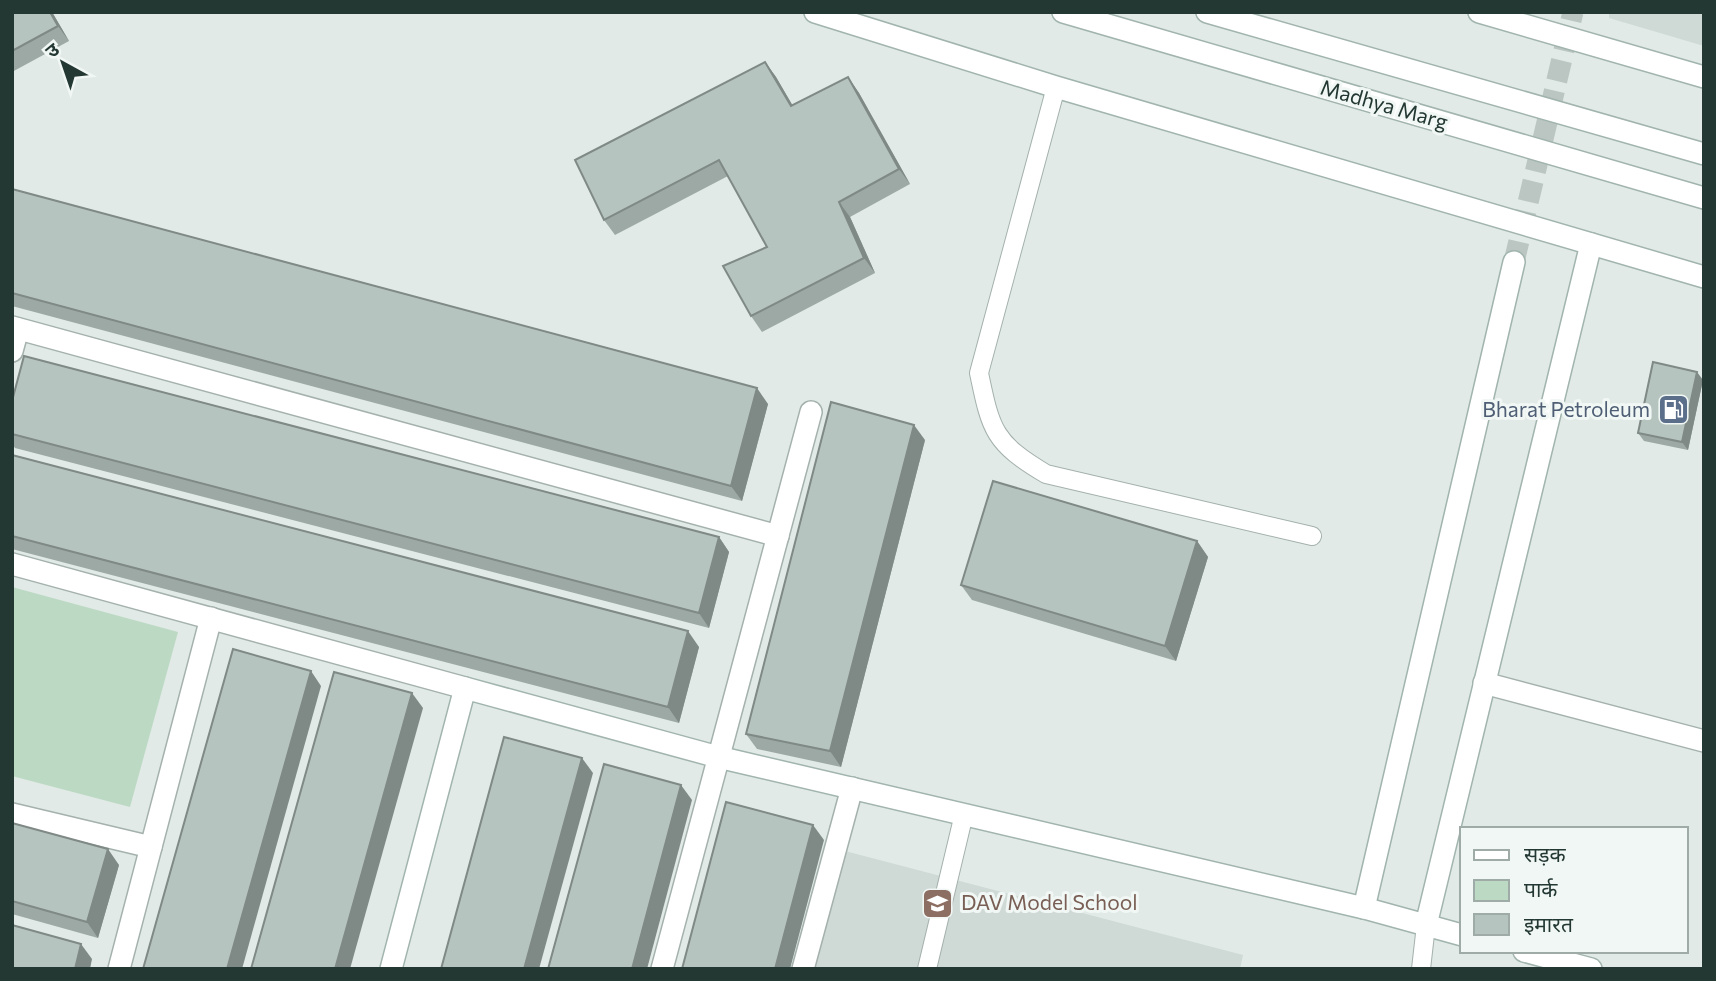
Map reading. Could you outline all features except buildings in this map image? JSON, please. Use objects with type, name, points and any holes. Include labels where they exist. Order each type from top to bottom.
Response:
[{"type":"street","points":[[816,12],[1056,87],[1704,277]]},
{"type":"street","name":"Madhya Marg","points":[[1063,12],[1704,198]]},
{"type":"street","name":"Madhya Marg","points":[[1207,12],[1704,154]]},
{"type":"street","points":[[1479,12],[1704,77]]},
{"type":"street","points":[[1426,925],[1591,244]]},
{"type":"street","points":[[1364,908],[1514,262]]},
{"type":"street","points":[[12,351],[15,328],[778,536]]},
{"type":"street","points":[[662,969],[810,412]]},
{"type":"street","points":[[12,564],[719,757],[1364,908],[1460,934]]},
{"type":"street","points":[[119,969],[211,618]]},
{"type":"street","points":[[1485,683],[1704,741]]},
{"type":"street","points":[[391,969],[466,688]]},
{"type":"street","points":[[803,969],[852,788]]},
{"type":"street","points":[[12,814],[151,847]]},
{"type":"street","points":[[1531,953],[1591,969]]},
{"type":"lane","points":[[1056,87],[979,373],[989,420],[1013,454],[1046,474],[1312,536]]},
{"type":"lane","points":[[927,969],[964,814]]},
{"type":"lane","points":[[1421,969],[1426,925]]},
{"type":"shaded area","points":[[1609,12],[1704,12],[1704,46],[1609,18]]},
{"type":"shaded area","name":"DAV Model School","points":[[845,851],[1243,955],[1240,969],[814,969]]},
{"type":"green space","points":[[12,587],[178,632],[130,807],[12,776]]},
{"type":"tunnel","points":[[1514,262],[1573,12]]},
{"type":"place","name":"Bharat Petroleum","points":[[1673,410]]},
{"type":"place","name":"DAV Model School","points":[[938,903]]}]
